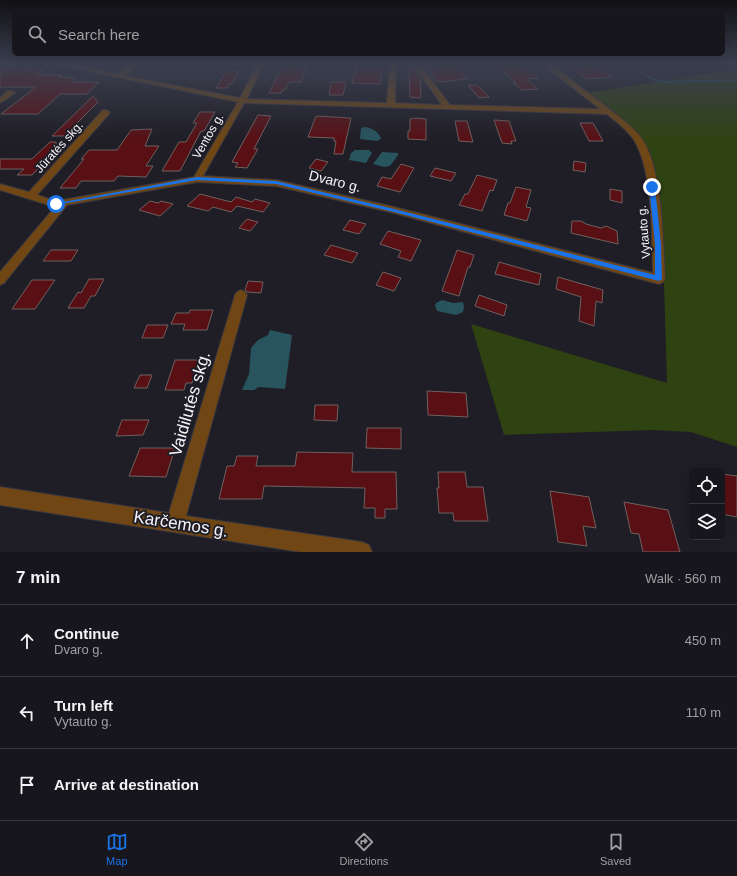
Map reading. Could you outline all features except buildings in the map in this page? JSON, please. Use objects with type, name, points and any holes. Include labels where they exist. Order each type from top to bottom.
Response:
[{"type":"street","points":[[180,89],[242,101],[609,112]]},
{"type":"street","name":"Ventos g.","points":[[197,178],[248,89]]},
{"type":"street","points":[[391,106],[392,89]]},
{"type":"street","points":[[434,89],[448,108]]},
{"type":"street","name":"Vytauto g.","points":[[578,89],[609,112],[637,138],[645,152],[652,187],[658,244],[659,279]]},
{"type":"street","points":[[0,101],[11,93]]},
{"type":"street","name":"Jūratės skg.","points":[[30,197],[106,112]]},
{"type":"street","name":"Dvaro g.","points":[[0,187],[51,203],[64,202],[197,178],[258,181],[300,187],[659,279]]},
{"type":"street","points":[[0,280],[64,202]]},
{"type":"street","name":"Vaidilutės skg.","points":[[175,523],[241,295]]},
{"type":"street","name":"Karčemos g.","points":[[0,496],[362,552]]},
{"type":"green space","points":[[613,89],[737,89],[737,447],[691,432],[653,430],[504,435],[471,324],[667,383],[664,284],[651,161],[647,150],[586,93]]},
{"type":"water","points":[[365,127],[375,131],[381,139],[377,141],[360,139],[361,128]]},
{"type":"water","points":[[355,150],[369,150],[372,153],[366,163],[349,160],[351,153]]},
{"type":"water","points":[[382,152],[398,153],[398,155],[390,166],[384,167],[373,164]]},
{"type":"water","points":[[442,300],[453,303],[463,302],[463,312],[456,315],[437,311],[435,306],[436,303]]},
{"type":"water","points":[[270,330],[292,335],[285,389],[259,387],[254,390],[242,390],[249,374],[251,348],[258,340],[268,335]]},
{"type":"route","points":[[56,204],[197,178],[276,183],[300,187],[390,209],[659,279],[658,244],[652,187]]}]
